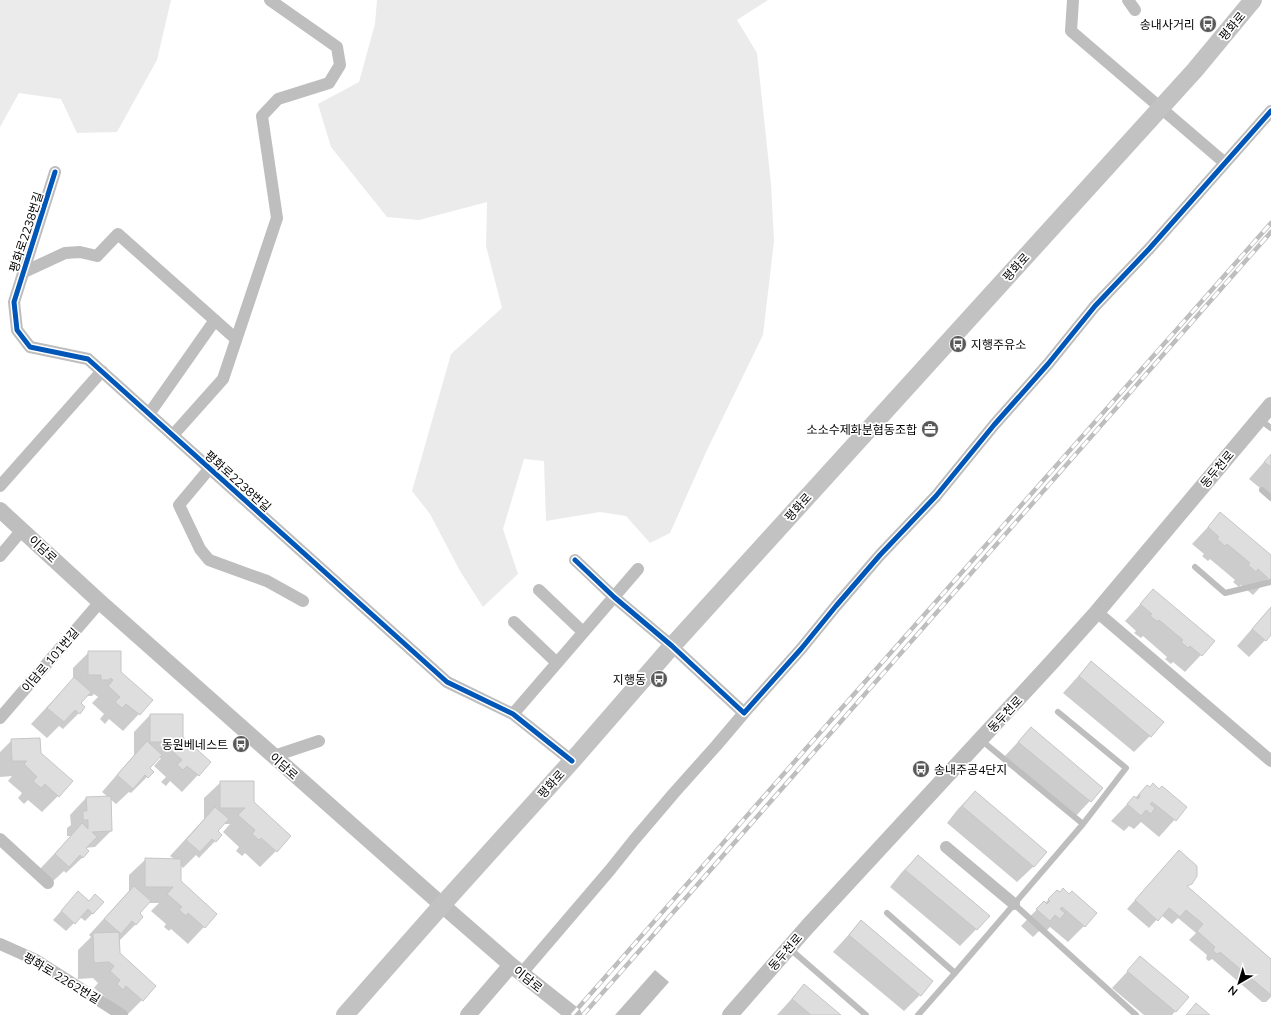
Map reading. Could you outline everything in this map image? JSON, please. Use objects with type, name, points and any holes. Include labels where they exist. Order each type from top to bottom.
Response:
[{"type":"main road","name":"평화로","points":[[345,1015],[572,761],[672,646],[1162,107],[1253,0]]},
{"type":"street","points":[[173,435],[223,379],[277,218],[262,116],[278,99],[330,82],[340,65],[337,47],[270,0]]},
{"type":"street","points":[[1073,0],[1071,31],[1162,107],[1225,163]]},
{"type":"street","points":[[468,1015],[516,969],[610,870],[674,793],[716,746],[726,732],[801,649],[880,555],[936,496],[1095,306],[1149,249],[1271,111]]},
{"type":"street","name":"평화로2238번길","points":[[55,172],[14,302],[16,330],[30,347],[88,359],[447,682],[513,714],[572,761]]},
{"type":"street","points":[[24,272],[65,253],[80,252],[97,256],[118,234],[236,339]]},
{"type":"street","points":[[149,414],[215,320]]},
{"type":"street","points":[[0,486],[102,371]]},
{"type":"street","name":"동두천로","points":[[730,1015],[788,948],[981,740],[1265,424],[1271,405]]},
{"type":"street","points":[[210,468],[179,505],[200,549],[209,560],[267,581],[303,601]]},
{"type":"street","name":"이담로","points":[[0,510],[100,602],[442,905],[516,969],[574,1015]]},
{"type":"street","points":[[0,556],[22,530]]},
{"type":"street","points":[[575,560],[614,597],[672,646],[744,713]]},
{"type":"street","points":[[513,714],[638,570]]},
{"type":"street","points":[[539,590],[583,632]]},
{"type":"street","name":"이담로 101번길","points":[[0,718],[100,602]]},
{"type":"street","points":[[1097,612],[1271,761]]},
{"type":"street","points":[[514,622],[557,662]]},
{"type":"street","points":[[274,756],[319,741]]},
{"type":"street","points":[[0,839],[48,883]]},
{"type":"street","points":[[946,847],[1014,904]]},
{"type":"street","name":"평화로 2262번길","points":[[0,944],[36,960],[122,1015]]},
{"type":"lane","points":[[1262,490],[1271,498]]},
{"type":"lane","points":[[1195,568],[1225,593],[1271,582]]},
{"type":"lane","points":[[918,1015],[1082,824],[1126,768],[1058,712]]},
{"type":"lane","points":[[981,740],[1082,824]]},
{"type":"lane","points":[[1014,904],[1136,1015]]},
{"type":"lane","points":[[887,913],[955,973]]},
{"type":"lane","points":[[788,948],[866,1015]]},
{"type":"shaded area","points":[[0,0],[171,0],[157,60],[117,132],[77,133],[61,99],[19,93],[0,127]]},
{"type":"shaded area","points":[[377,0],[768,0],[737,20],[757,53],[771,184],[774,241],[763,335],[707,450],[670,533],[650,543],[626,516],[600,512],[546,521],[544,461],[524,459],[503,529],[518,574],[483,607],[460,571],[430,514],[412,491],[451,354],[502,308],[486,246],[487,202],[419,220],[387,217],[331,147],[318,104],[359,82],[375,24]]},
{"type":"shaded area","points":[[655,970],[669,982],[640,1015],[615,1015]]},
{"type":"building","points":[[1271,454],[1271,467],[1264,462]]},
{"type":"building","points":[[1220,512],[1271,555],[1270,580],[1258,569],[1256,572],[1248,565],[1250,563],[1227,544],[1225,546],[1217,539],[1219,537],[1208,527]]},
{"type":"building","points":[[1153,589],[1215,641],[1202,656],[1190,646],[1188,648],[1181,642],[1183,640],[1159,620],[1158,622],[1150,616],[1152,614],[1140,604]]},
{"type":"building","points":[[1271,607],[1271,635],[1266,641],[1252,629]]},
{"type":"building","points":[[88,651],[121,651],[121,672],[153,700],[140,715],[126,704],[122,708],[115,702],[120,697],[108,686],[113,680],[111,678],[109,680],[101,680],[101,675],[88,675]]},
{"type":"building","points":[[1091,661],[1164,722],[1151,737],[1079,676]]},
{"type":"building","points":[[74,677],[91,692],[81,703],[85,707],[80,714],[75,710],[64,722],[47,708]]},
{"type":"building","points":[[150,714],[183,714],[183,737],[211,762],[199,776],[187,766],[183,770],[177,765],[182,760],[170,749],[176,742],[150,742]]},
{"type":"building","points":[[1031,727],[1103,788],[1091,802],[1018,742]]},
{"type":"building","points":[[40,738],[41,753],[73,781],[59,797],[45,784],[41,788],[33,781],[37,777],[24,764],[27,761],[12,761],[11,739]]},
{"type":"building","points":[[147,741],[162,755],[150,768],[154,772],[148,778],[145,775],[133,789],[117,775]]},
{"type":"building","points":[[220,781],[254,781],[254,802],[291,836],[277,852],[261,838],[259,840],[252,834],[255,830],[238,815],[245,808],[220,808]]},
{"type":"building","points":[[1153,783],[1159,789],[1162,786],[1187,807],[1176,821],[1152,802],[1150,804],[1155,808],[1151,814],[1146,810],[1141,816],[1127,804],[1134,796],[1138,799],[1140,796],[1139,794],[1147,785],[1150,787]]},
{"type":"building","points":[[975,791],[1047,852],[1034,867],[962,806]]},
{"type":"building","points":[[111,796],[112,831],[92,832],[97,837],[86,848],[89,851],[83,858],[80,855],[69,867],[55,854],[82,823],[88,829],[88,820],[83,820],[83,811],[87,811],[86,797]]},
{"type":"building","points":[[215,807],[229,819],[218,831],[222,835],[216,842],[212,839],[200,852],[186,840]]},
{"type":"building","points":[[1179,850],[1197,866],[1197,876],[1192,884],[1187,886],[1271,959],[1271,995],[1220,952],[1218,954],[1215,953],[1213,950],[1215,947],[1197,931],[1203,924],[1186,910],[1180,917],[1169,908],[1158,921],[1135,900]]},
{"type":"building","points":[[918,855],[990,916],[977,930],[905,870]]},
{"type":"building","points":[[145,858],[181,859],[181,881],[217,914],[205,928],[188,913],[186,916],[179,910],[182,907],[167,894],[173,887],[145,887]]},
{"type":"building","points":[[134,886],[151,901],[140,913],[143,917],[136,925],[132,921],[121,934],[104,919]]},
{"type":"building","points":[[1063,888],[1069,894],[1072,891],[1097,913],[1085,927],[1062,907],[1060,909],[1065,913],[1060,919],[1055,915],[1050,921],[1036,909],[1044,901],[1047,904],[1050,901],[1048,899],[1057,890],[1060,892]]},
{"type":"building","points":[[78,891],[89,901],[95,894],[104,902],[93,914],[88,909],[75,924],[61,911]]},
{"type":"building","points":[[861,920],[933,981],[921,996],[849,935]]},
{"type":"building","points":[[119,932],[120,953],[156,986],[143,1001],[126,986],[123,990],[117,984],[120,980],[110,971],[114,966],[109,962],[94,963],[93,933]]},
{"type":"building","points":[[1140,956],[1189,997],[1176,1012],[1127,971]]},
{"type":"building","points":[[804,984],[841,1015],[811,1015],[792,999]]},
{"type":"building","points":[[1196,1003],[1210,1015],[1186,1015]]},
{"type":"railway","points":[[572,1015],[1271,223]]},
{"type":"railway","points":[[583,1015],[1271,232]]},
{"type":"cycle path","points":[[575,560],[614,597],[672,646],[744,713],[801,649],[880,555],[936,496],[1095,306],[1149,249],[1271,111]]},
{"type":"cycle path","points":[[55,172],[14,302],[17,330],[30,347],[88,359],[447,682],[513,714],[572,761]]},
{"type":"place","name":"송내사거리","points":[[1208,24]]},
{"type":"place","name":"지행주유소","points":[[958,344]]},
{"type":"place","name":"소소수제화분협동조합","points":[[930,429]]},
{"type":"place","name":"지행동","points":[[659,679]]},
{"type":"place","name":"동원베네스트","points":[[241,744]]},
{"type":"place","name":"송내주공4단지","points":[[921,769]]}]
